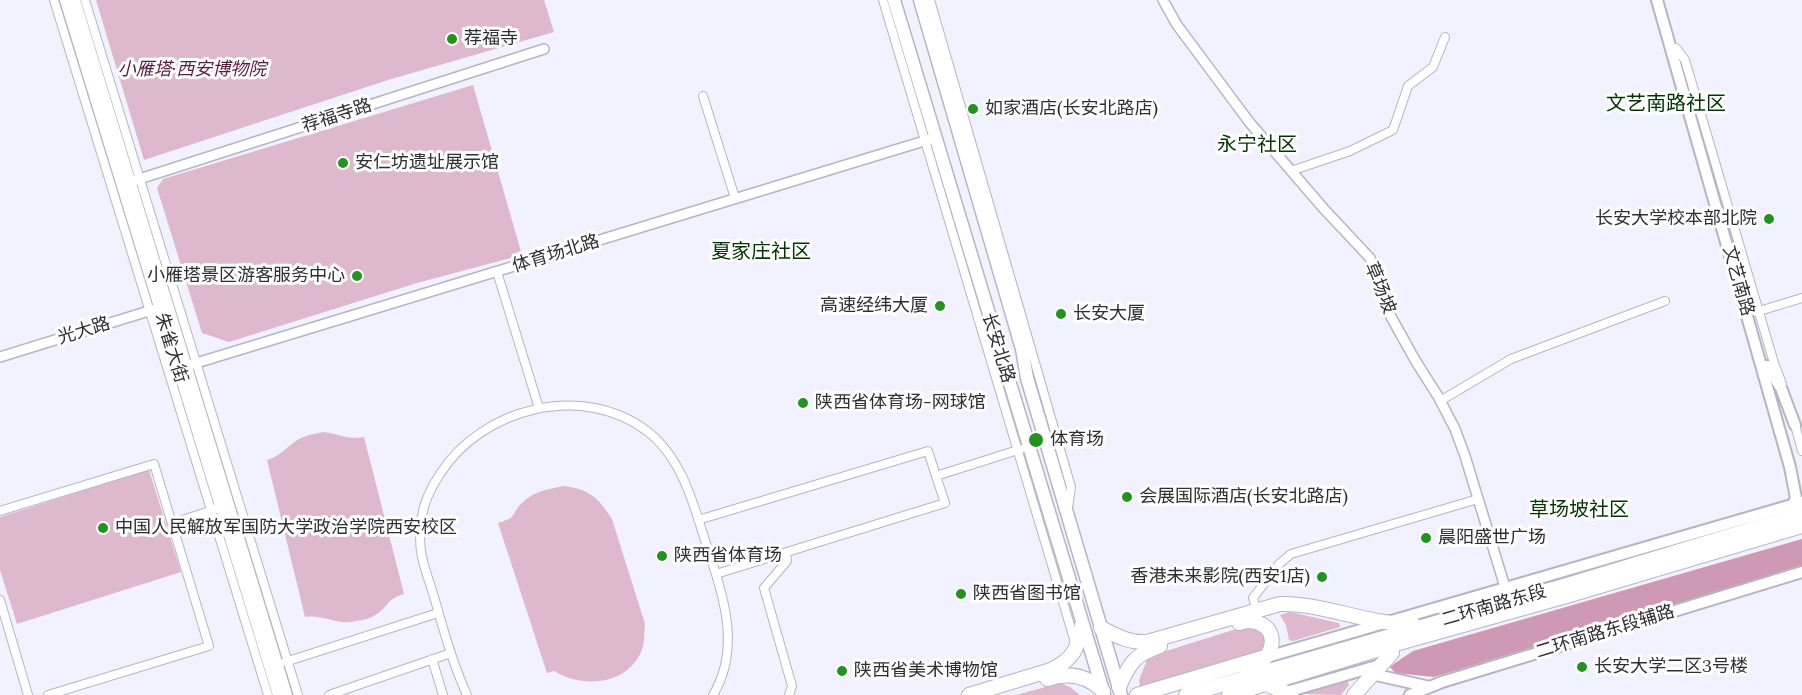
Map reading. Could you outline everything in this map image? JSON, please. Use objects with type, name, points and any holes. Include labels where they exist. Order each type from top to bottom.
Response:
[{"type":"highway","name":"二环南路东段","points":[[1186,695],[1776,522],[1799,507]]},
{"type":"highway","name":"二环南路东段","points":[[1229,695],[1278,691],[1464,624],[1802,526]]},
{"type":"highway","points":[[1278,691],[1436,640],[1802,535]]},
{"type":"highway","points":[[1101,628],[1124,640],[1134,643],[1147,642],[1280,604],[1294,604],[1401,625],[1430,624]]},
{"type":"highway","points":[[1120,691],[1128,667],[1136,657],[1149,649],[1246,621],[1254,621],[1268,628],[1272,642],[1267,657],[1242,679]]},
{"type":"highway","points":[[1436,640],[1464,624]]},
{"type":"highway","points":[[969,695],[1052,670],[1063,664],[1077,649],[1082,625]]},
{"type":"highway","points":[[1354,695],[1370,670],[1392,654]]},
{"type":"highway","points":[[1137,695],[1267,657]]},
{"type":"highway","points":[[993,695],[1061,674],[1089,680],[1104,693]]},
{"type":"main road","name":"朱雀大街","points":[[65,0],[158,308],[187,366],[283,663],[287,695]]},
{"type":"main road","name":"朱雀大街","points":[[75,0],[135,181],[158,308]]},
{"type":"main road","name":"长安北路","points":[[894,0],[929,139],[1023,448],[1104,693]]},
{"type":"main road","name":"长安北路","points":[[920,0],[1022,349],[1027,378],[1120,691]]},
{"type":"main road","name":"文艺南路","points":[[1657,0],[1790,467],[1799,507]]},
{"type":"main road","name":"文艺南路","points":[[1663,0],[1755,312],[1767,366],[1802,483]]},
{"type":"main road","name":"朱雀大街","points":[[187,366],[216,509],[278,695]]},
{"type":"main road","points":[[1767,366],[1781,388],[1795,425]]},
{"type":"main road","points":[[1267,657],[1505,587],[1799,507]]},
{"type":"main road","name":"二环南路东段辅路","points":[[1410,695],[1802,572]]},
{"type":"main road","points":[[1278,691],[1370,670],[1431,687]]},
{"type":"street","points":[[54,0],[158,308],[268,695]]},
{"type":"street","points":[[85,0],[187,366]]},
{"type":"street","points":[[882,0],[929,139]]},
{"type":"street","points":[[930,0],[1071,487],[1067,512]]},
{"type":"street","name":"草场坡","points":[[1163,0],[1177,25],[1212,74],[1291,171],[1370,258],[1390,315],[1440,401],[1458,438],[1505,587]]},
{"type":"street","points":[[1291,171],[1350,151],[1393,130],[1408,86],[1433,67],[1445,38]]},
{"type":"street","name":"荐福寺路","points":[[135,181],[544,49]]},
{"type":"street","points":[[703,96],[735,198]]},
{"type":"street","name":"体育场北路","points":[[187,366],[929,139]]},
{"type":"street","points":[[497,272],[539,408]]},
{"type":"street","points":[[1802,298],[1755,312],[1791,403],[1802,451]]},
{"type":"street","points":[[1440,401],[1511,359],[1665,300]]},
{"type":"street","name":"光大路","points":[[0,357],[158,308]]},
{"type":"street","points":[[466,695],[438,613],[422,556],[420,537],[422,514],[433,484],[466,443],[492,425],[512,415],[539,408],[591,407],[621,416],[647,432],[667,453],[684,478],[716,574],[729,625],[727,652],[713,695]]},
{"type":"street","points":[[936,476],[1023,448],[1077,649]]},
{"type":"street","points":[[698,520],[928,451],[945,503],[716,574]]},
{"type":"street","points":[[0,511],[154,464],[209,646],[48,695]]},
{"type":"street","points":[[1257,611],[1253,598],[1279,564],[1291,554],[1478,499]]},
{"type":"street","points":[[173,523],[216,509]]},
{"type":"street","points":[[786,553],[787,561],[764,588],[792,686],[789,695]]},
{"type":"street","points":[[0,600],[28,695]]},
{"type":"street","points":[[298,695],[283,663],[438,613]]},
{"type":"street","points":[[329,695],[451,653]]},
{"type":"street","points":[[432,659],[443,695]]},
{"type":"green space","name":"小雁塔·西安博物院","points":[[96,0],[544,0],[554,32],[388,80],[144,160]]},
{"type":"green space","points":[[473,85],[522,255],[417,283],[229,342],[202,333],[157,188],[163,179]]},
{"type":"green space","points":[[323,432],[349,437],[364,437],[404,594],[394,598],[374,616],[363,620],[343,622],[305,617],[267,460],[302,438]]},
{"type":"green space","points":[[149,470],[181,572],[17,624],[0,570],[0,517]]},
{"type":"green space","points":[[564,486],[587,492],[603,505],[612,519],[645,624],[644,642],[634,663],[625,672],[602,681],[577,680],[554,671],[547,673],[498,523],[512,517],[519,506],[532,495]]},
{"type":"green space","points":[[1290,612],[1339,623],[1340,627],[1293,641],[1289,640],[1286,625],[1280,615]]},
{"type":"green space","points":[[1249,625],[1261,629],[1268,641],[1264,651],[1140,688],[1139,680],[1147,660],[1163,652]]},
{"type":"green space","points":[[1347,679],[1349,685],[1341,695],[1302,694]]},
{"type":"green space","points":[[1060,683],[1080,695],[1016,695]]},
{"type":"shaded area","points":[[1802,539],[1802,566],[1434,677],[1395,673],[1390,667],[1413,651]]},
{"type":"place","name":"荐福寺","points":[[452,39]]},
{"type":"place","name":"如家酒店(长安北路店)","points":[[973,109]]},
{"type":"place","name":"安仁坊遗址展示馆","points":[[343,163]]},
{"type":"place","name":"长安大学校本部北院","points":[[1769,219]]},
{"type":"place","name":"小雁塔景区游客服务中心","points":[[357,276]]},
{"type":"place","name":"高速经纬大厦","points":[[940,306]]},
{"type":"place","name":"长安大厦","points":[[1061,314]]},
{"type":"place","name":"陕西省体育场-网球馆","points":[[803,403]]},
{"type":"place","name":"体育场","points":[[1036,440]]},
{"type":"place","name":"会展国际酒店(长安北路店)","points":[[1127,497]]},
{"type":"place","name":"中国人民解放军国防大学政治学院西安校区","points":[[103,528]]},
{"type":"place","name":"晨阳盛世广场","points":[[1426,538]]},
{"type":"place","name":"陕西省体育场","points":[[662,556]]},
{"type":"place","name":"香港未来影院(西安1店)","points":[[1322,577]]},
{"type":"place","name":"陕西省图书馆","points":[[961,594]]},
{"type":"place","name":"长安大学二区3号楼","points":[[1582,667]]},
{"type":"place","name":"陕西省美术博物馆","points":[[842,671]]},
{"type":"district","name":"文艺南路社区","points":[[1666,104]]},
{"type":"district","name":"永宁社区","points":[[1257,145]]},
{"type":"district","name":"夏家庄社区","points":[[761,252]]},
{"type":"district","name":"草场坡社区","points":[[1579,510]]}]
